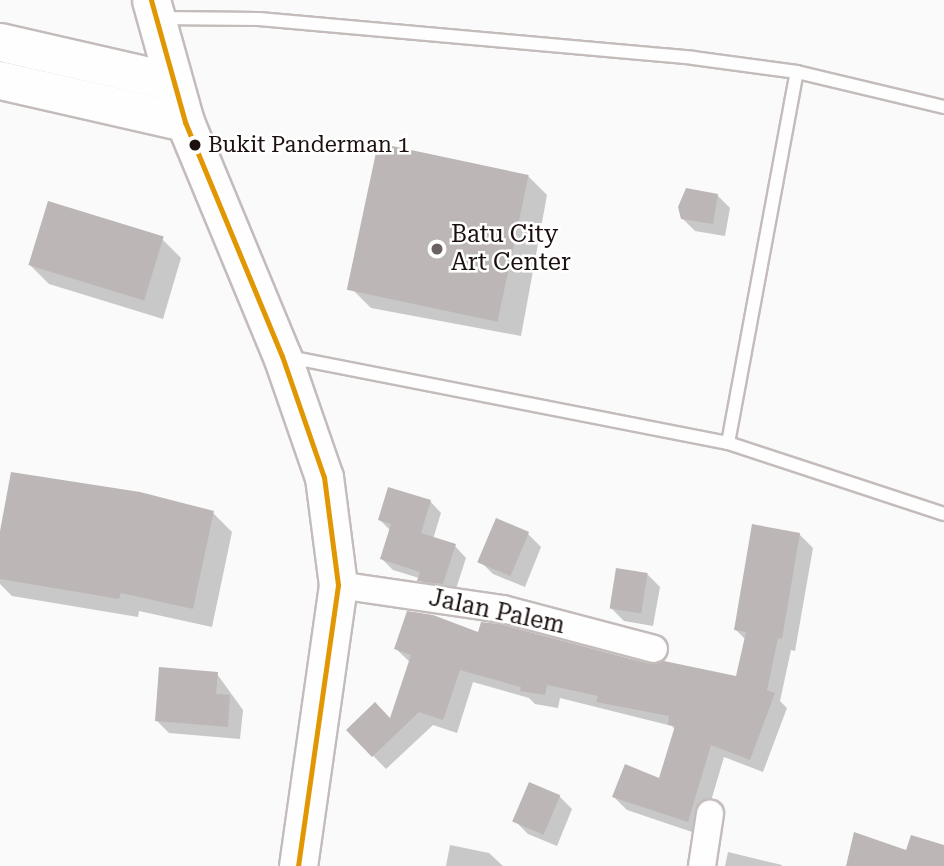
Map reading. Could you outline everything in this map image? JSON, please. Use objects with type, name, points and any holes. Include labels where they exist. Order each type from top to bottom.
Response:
[{"type":"main road","points":[[154,9],[170,81],[282,356],[324,477],[338,585],[299,866]]},
{"type":"main road","points":[[0,42],[170,81]]},
{"type":"main road","points":[[0,80],[185,122]]},
{"type":"street","name":"Jalan Palem","points":[[338,585],[503,609],[654,649]]},
{"type":"street","points":[[702,866],[710,814]]},
{"type":"lane","points":[[154,9],[797,72],[944,107]]},
{"type":"lane","points":[[728,443],[797,72]]},
{"type":"lane","points":[[282,356],[728,443],[944,514]]},
{"type":"building","points":[[378,143],[529,175],[497,322],[347,290]]},
{"type":"building","points":[[686,188],[718,194],[713,224],[681,219],[678,207]]},
{"type":"building","points":[[48,201],[164,236],[144,300],[28,265]]},
{"type":"building","points":[[11,472],[140,492],[214,511],[193,609],[121,593],[119,599],[0,579],[0,531]]},
{"type":"building","points":[[388,487],[431,500],[421,533],[456,544],[443,584],[417,581],[420,572],[380,559],[391,524],[378,520]]},
{"type":"building","points":[[496,518],[529,532],[510,576],[477,562]]},
{"type":"building","points":[[752,524],[800,533],[782,639],[778,638],[767,690],[775,693],[750,760],[711,745],[688,822],[612,797],[625,764],[659,778],[675,726],[668,725],[669,716],[596,702],[598,696],[547,685],[545,695],[520,691],[521,687],[460,670],[443,720],[419,712],[372,757],[346,730],[375,702],[390,718],[411,655],[394,649],[407,611],[433,615],[478,632],[481,622],[500,624],[650,664],[664,661],[736,676],[746,632],[734,630]]},
{"type":"building","points":[[616,568],[648,573],[641,614],[610,608]]},
{"type":"building","points":[[159,667],[218,672],[216,694],[230,695],[228,727],[155,721]]},
{"type":"building","points":[[529,782],[560,795],[543,835],[512,822]]},
{"type":"building","points":[[854,832],[906,850],[911,835],[944,845],[944,866],[846,866]]},
{"type":"transit line","points":[[151,0],[185,122],[282,356],[324,477],[338,585],[298,866]]},
{"type":"place","name":"Bukit Panderman 1","points":[[195,145]]},
{"type":"place","name":"Batu City Art Center","points":[[437,249]]}]
